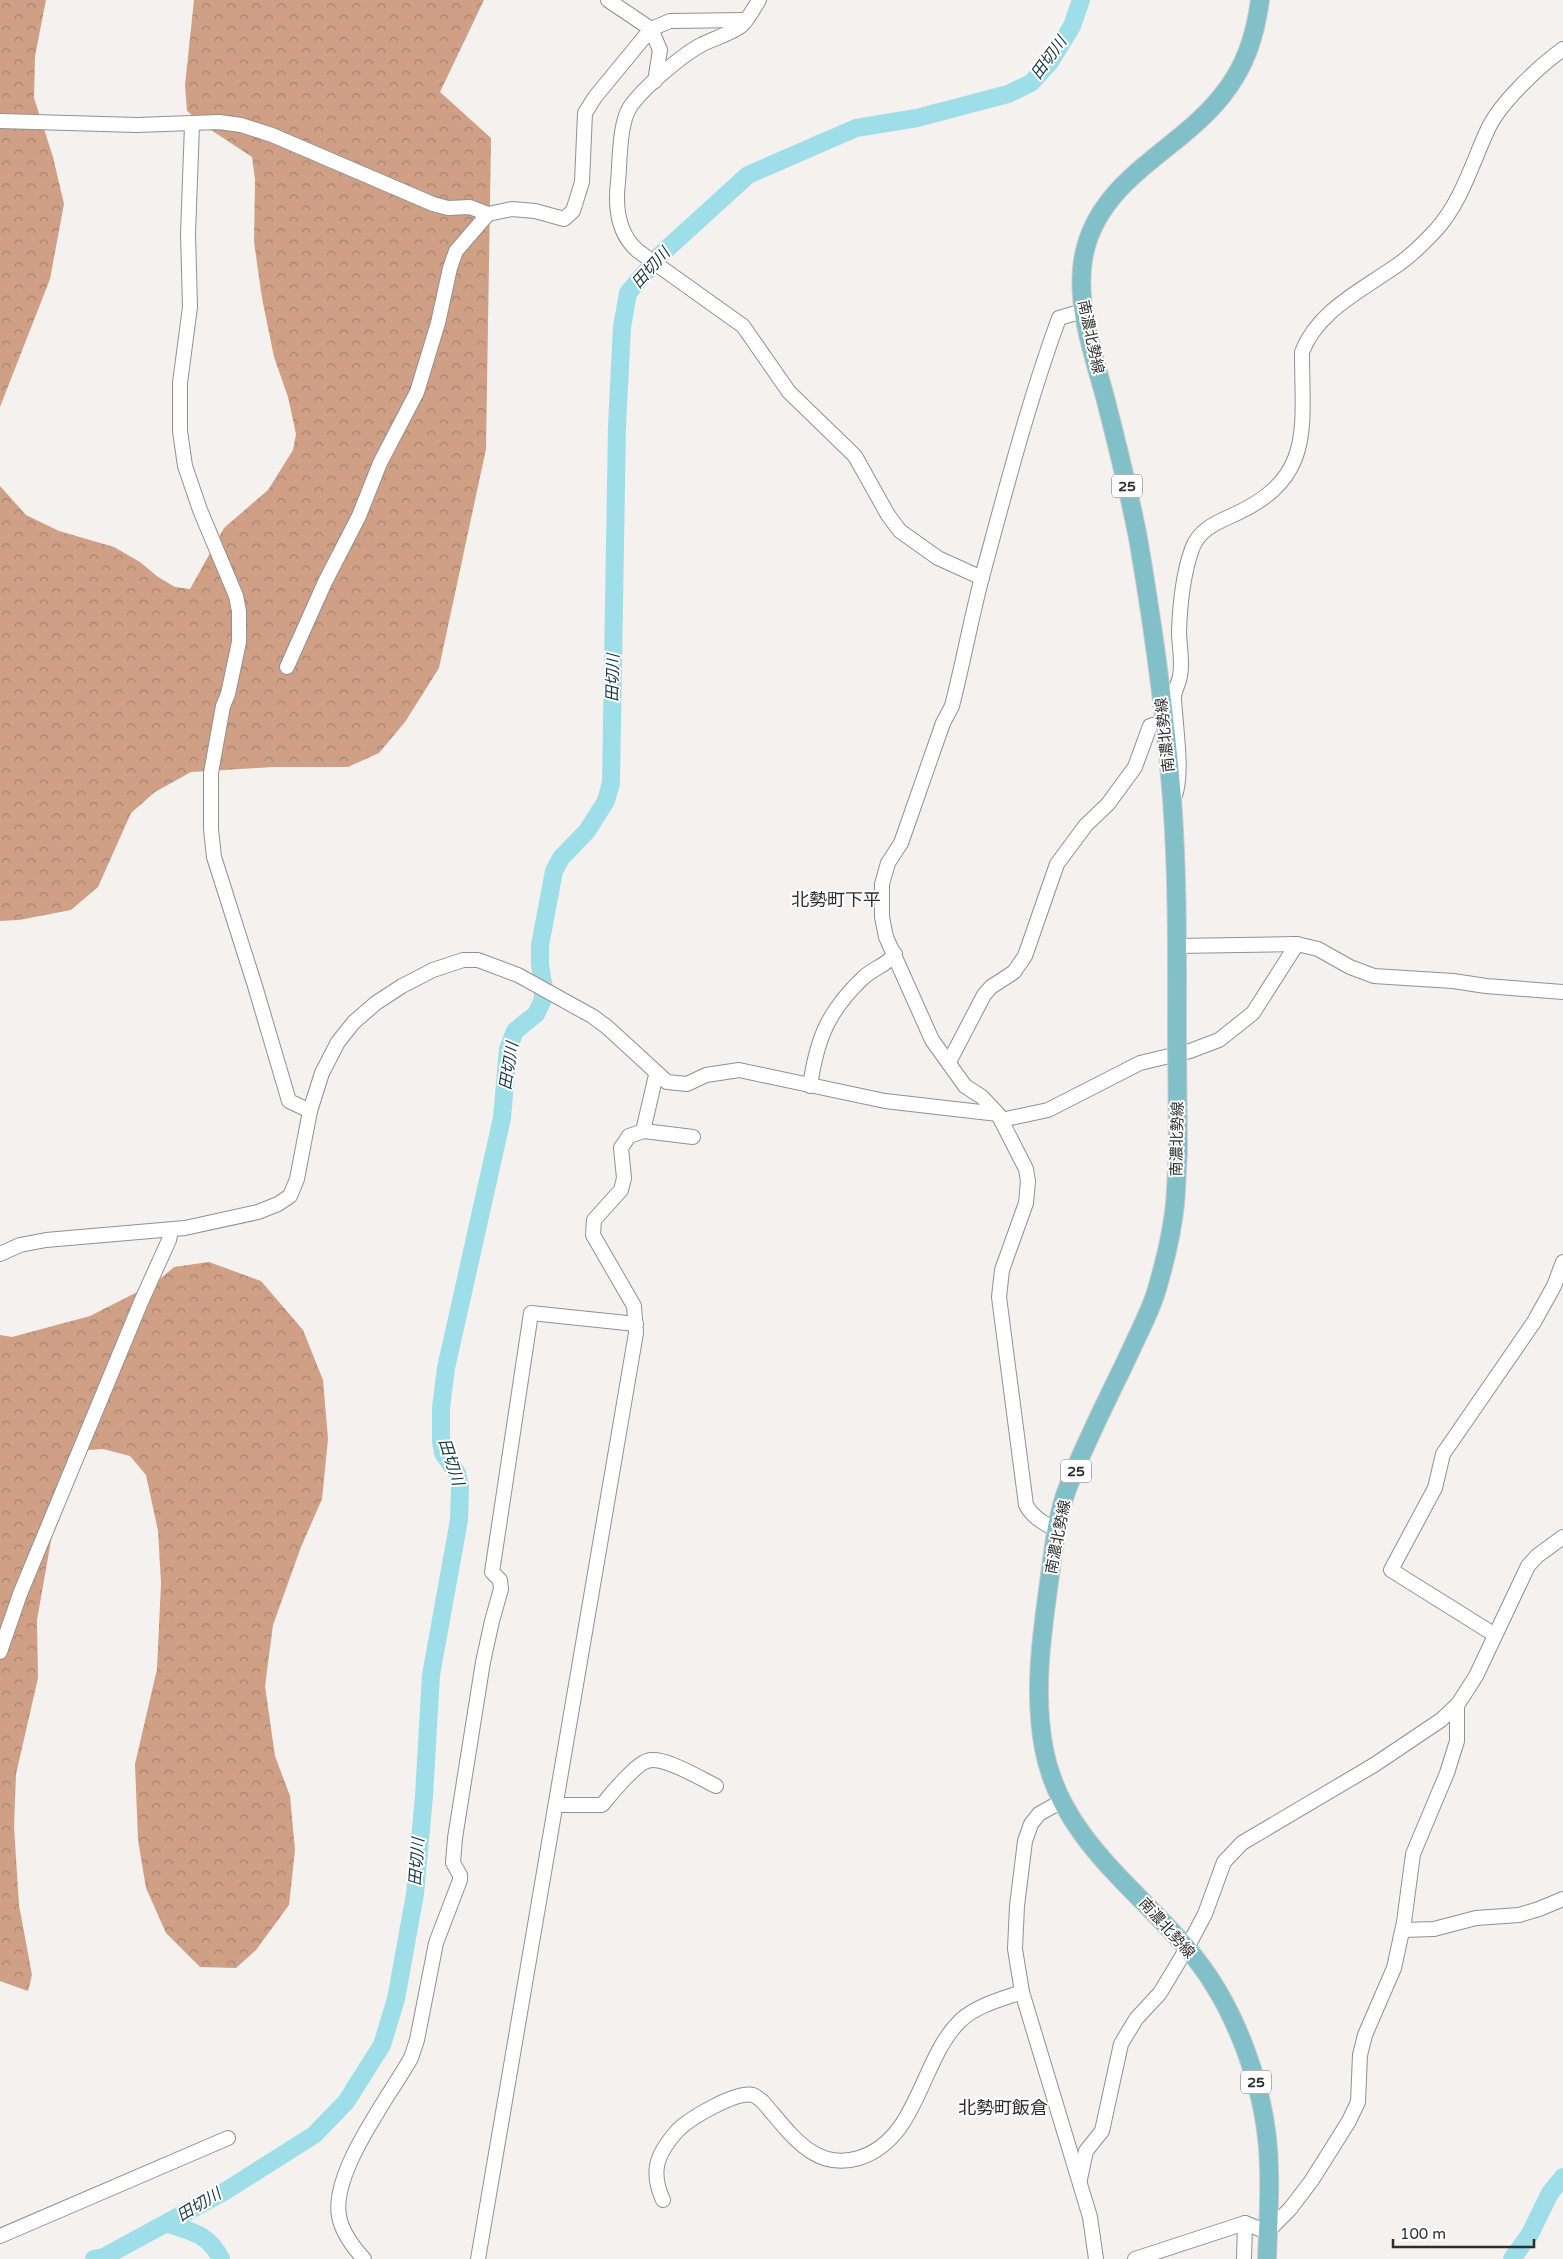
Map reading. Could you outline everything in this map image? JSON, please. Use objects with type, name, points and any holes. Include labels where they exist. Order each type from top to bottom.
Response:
[{"type":"main road","name":"南濃北勢線","points":[[1260,0],[1248,54],[1224,93],[1198,121],[1120,187],[1103,207],[1086,247],[1082,273],[1083,311],[1120,454],[1137,536],[1152,627],[1164,722],[1172,802],[1176,946],[1178,1152],[1173,1223],[1156,1292],[1068,1488],[1056,1530],[1038,1687],[1044,1752],[1062,1801],[1085,1840],[1106,1865],[1187,1948],[1226,2008],[1238,2034],[1258,2088],[1264,2116],[1269,2167],[1266,2259]]},
{"type":"street","points":[[608,0],[651,30],[660,50],[655,81]]},
{"type":"street","points":[[759,0],[740,26],[688,52],[655,81],[630,108],[624,124],[616,193],[617,212],[623,233],[628,242],[638,251],[743,326],[789,392],[855,456],[888,514],[900,531],[938,558],[982,578]]},
{"type":"street","points":[[0,121],[137,126],[192,125],[219,122],[241,124],[272,135],[432,204],[448,208],[470,207],[488,214],[512,209],[535,211],[564,219],[573,211],[582,182],[585,113],[595,97],[651,30],[670,21],[746,20]]},
{"type":"street","points":[[1172,802],[1180,782],[1174,694],[1180,676],[1179,630],[1185,574],[1193,546],[1208,526],[1241,512],[1270,494],[1286,478],[1296,457],[1302,435],[1302,352],[1305,342],[1331,312],[1356,291],[1394,268],[1424,243],[1440,225],[1460,194],[1488,128],[1499,111],[1520,88],[1563,49]]},
{"type":"street","points":[[192,125],[188,234],[190,307],[180,383],[180,431],[185,466],[200,510],[236,596],[239,611],[239,642],[228,694],[223,706],[211,773],[211,829],[214,857],[289,1102],[310,1111]]},
{"type":"street","points":[[286,667],[325,582],[360,516],[380,464],[417,392],[438,323],[450,268],[456,252],[488,214]]},
{"type":"street","points":[[1056,1530],[1031,1514],[1026,1505],[999,1297],[1002,1270],[1026,1203],[1028,1181],[1026,1169],[999,1117],[982,1097],[965,1086],[932,1040],[909,993],[895,954],[886,937],[882,917],[882,884],[888,863],[901,842],[943,723],[952,706],[982,578],[1020,433],[1059,318],[1083,311]]},
{"type":"street","points":[[949,1062],[984,995],[1014,972],[1025,956],[1046,892],[1062,857],[1086,825],[1108,804],[1135,767],[1150,726],[1164,722]]},
{"type":"street","points":[[0,1254],[20,1245],[46,1240],[171,1231],[258,1212],[278,1204],[290,1196],[297,1179],[310,1111],[322,1073],[338,1042],[354,1022],[395,990],[433,970],[463,960],[478,960],[518,975],[592,1016],[607,1027],[656,1075],[667,1082],[678,1085],[687,1084],[706,1075],[739,1070],[884,1101],[999,1117],[1048,1110],[1140,1063],[1190,1051],[1219,1040],[1253,1012],[1297,944]]},
{"type":"street","points":[[1176,946],[1297,944],[1318,949],[1350,967],[1374,976],[1453,980],[1486,986],[1563,992]]},
{"type":"street","points":[[810,1086],[813,1060],[826,1023],[852,989],[866,975],[890,960],[895,954]]},
{"type":"street","points":[[643,1132],[656,1075]]},
{"type":"street","points":[[478,2259],[636,1324],[634,1306],[593,1235],[594,1220],[621,1190],[624,1178],[621,1148],[629,1136],[643,1132],[693,1137]]},
{"type":"street","points":[[0,1652],[20,1594],[141,1302],[169,1240],[171,1231]]},
{"type":"street","points":[[1495,1635],[1390,1570],[1435,1488],[1443,1454],[1534,1322],[1554,1286],[1563,1262]]},
{"type":"street","points":[[364,2259],[342,2228],[339,2215],[340,2190],[350,2163],[411,2058],[417,2040],[436,1943],[460,1880],[460,1875],[453,1863],[455,1838],[483,1662],[501,1589],[500,1580],[492,1572],[531,1314],[636,1324]]},
{"type":"street","points":[[1080,2180],[1086,2151],[1102,2131],[1122,2044],[1136,2019],[1160,1993],[1187,1948],[1205,1914],[1224,1862],[1242,1844],[1374,1765],[1440,1720],[1457,1705],[1476,1676],[1528,1566],[1537,1556],[1563,1537]]},
{"type":"street","points":[[1136,2259],[1244,2224],[1268,2232],[1290,2209],[1312,2180],[1349,2121],[1358,2102],[1361,2049],[1365,2035],[1394,1968],[1403,1930],[1413,1854],[1447,1773],[1457,1741],[1457,1705]]},
{"type":"street","points":[[556,1805],[602,1805],[617,1786],[646,1761],[660,1760],[716,1786]]},
{"type":"street","points":[[1062,1801],[1039,1814],[1031,1824],[1025,1841],[1017,1906],[1015,1949],[1022,1992],[1090,2217],[1096,2259]]},
{"type":"street","points":[[1403,1930],[1434,1929],[1476,1918],[1519,1915],[1563,1899]]},
{"type":"street","points":[[663,2200],[657,2185],[657,2166],[664,2148],[679,2129],[724,2101],[739,2095],[754,2095],[762,2101],[814,2155],[826,2160],[852,2160],[871,2154],[884,2146],[897,2132],[948,2036],[961,2020],[979,2009],[1022,1992]]},
{"type":"street","points":[[0,2236],[228,2138]]},
{"type":"street","points":[[1244,2224],[1244,2259]]},
{"type":"green space","points":[[0,0],[46,0],[35,56],[34,98],[53,157],[64,204],[50,279],[0,407]]},
{"type":"green space","points":[[194,0],[484,0],[440,92],[491,138],[486,449],[439,668],[405,722],[379,753],[348,767],[273,767],[191,772],[155,792],[131,813],[98,887],[71,910],[19,920],[0,921],[0,486],[26,515],[59,531],[114,547],[140,562],[158,577],[175,587],[190,589],[224,528],[268,490],[293,450],[296,434],[288,397],[274,357],[262,298],[254,242],[255,180],[252,157],[208,128],[187,111],[185,85]]},
{"type":"green space","points":[[209,1262],[261,1281],[303,1330],[323,1380],[328,1439],[322,1499],[301,1547],[273,1625],[265,1686],[275,1756],[290,1796],[295,1850],[289,1905],[256,1950],[236,1968],[200,1967],[166,1933],[146,1888],[138,1840],[135,1764],[157,1669],[161,1583],[158,1531],[146,1475],[130,1456],[103,1449],[75,1451],[58,1501],[37,1620],[38,1678],[16,1774],[14,1827],[19,1905],[32,1975],[28,1991],[0,1981],[0,1335],[12,1337],[90,1316],[155,1283],[174,1267]]},
{"type":"waterway","name":"田切川","points":[[94,2259],[104,2257],[227,2190],[314,2135],[346,2102],[382,2045],[396,1999],[415,1894],[424,1796],[431,1675],[459,1520],[460,1487],[457,1473],[443,1453],[441,1441],[441,1408],[446,1368],[502,1118],[508,1049],[515,1031],[536,1014],[542,1002],[544,989],[540,965],[540,945],[554,871],[561,858],[587,831],[606,801],[611,783],[617,426],[622,327],[628,293],[658,257],[748,175],[856,128],[917,118],[1008,94],[1031,83],[1050,62],[1072,26],[1081,0]]},
{"type":"waterway","points":[[1512,2259],[1530,2234],[1550,2193],[1563,2177]]},
{"type":"waterway","points":[[168,2224],[199,2235],[211,2244],[221,2259]]},
{"type":"district","name":"北勢町下平","points":[[836,900]]},
{"type":"district","name":"北勢町飯倉","points":[[1003,2108]]}]
